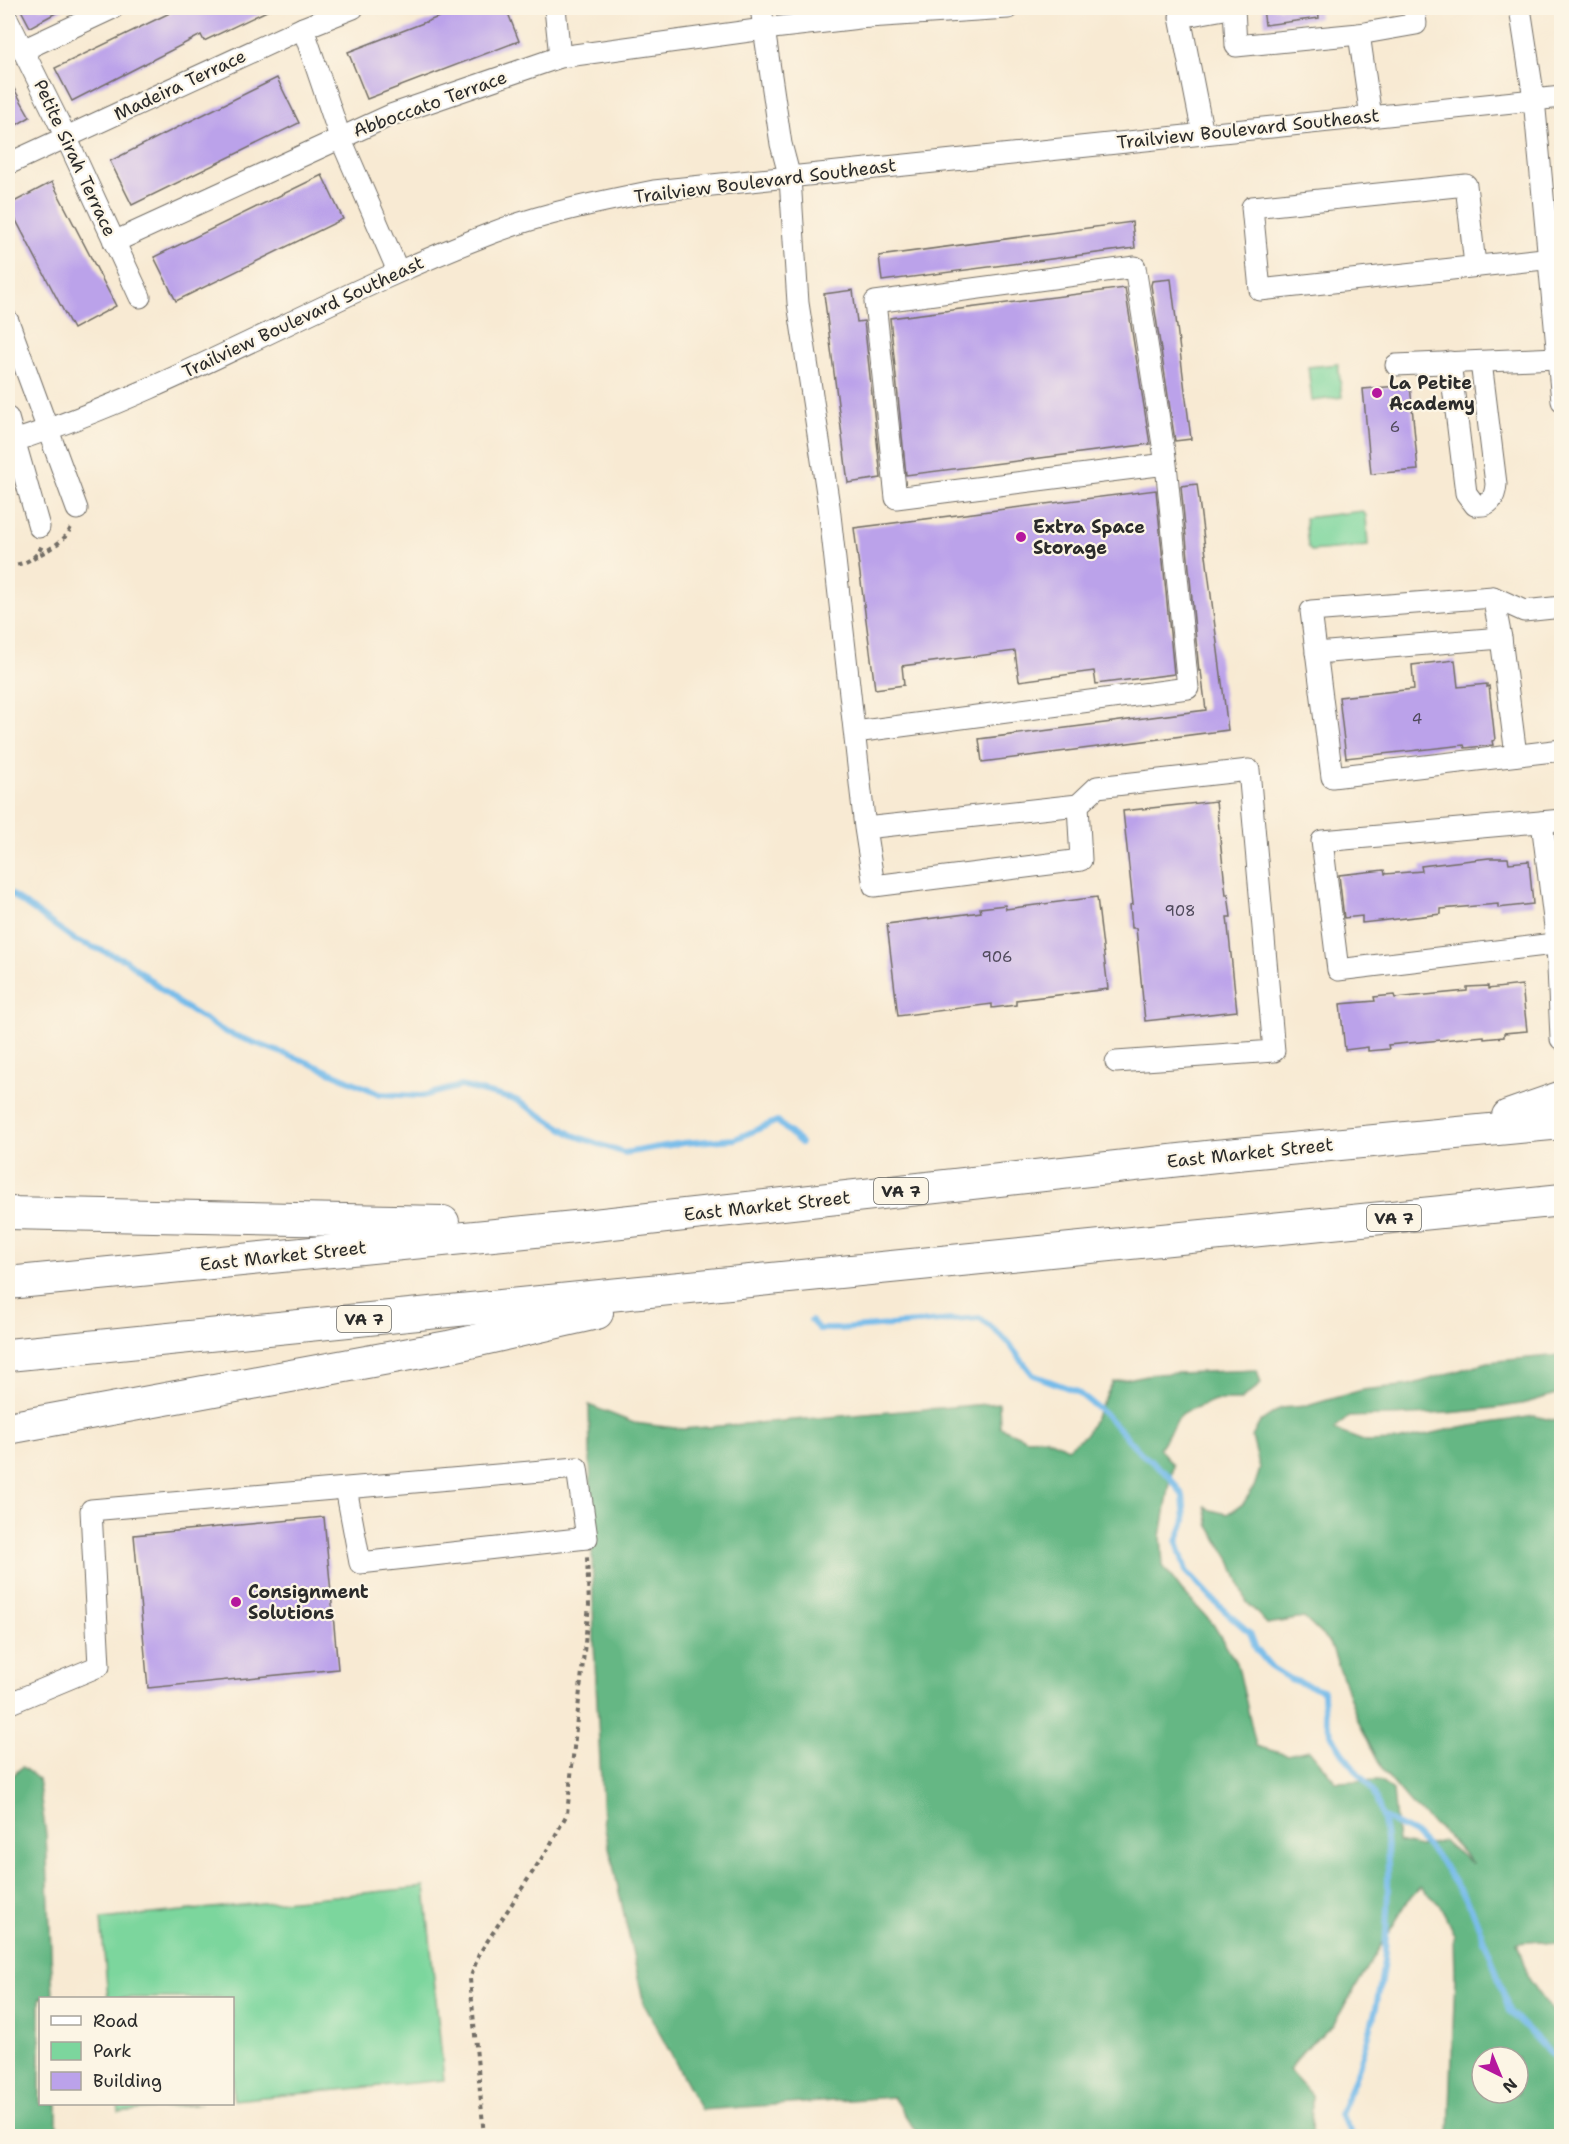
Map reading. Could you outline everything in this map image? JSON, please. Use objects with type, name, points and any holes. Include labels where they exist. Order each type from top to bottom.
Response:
[{"type":"highway","points":[[1461,1133],[1562,1097]]},
{"type":"highway","name":"East Market Street","points":[[8,1283],[585,1226],[1216,1156],[1562,1123]]},
{"type":"highway","name":"VA 7","points":[[8,1355],[1562,1200]]},
{"type":"highway","points":[[8,1213],[585,1226]]},
{"type":"highway","points":[[8,1428],[448,1347],[721,1284]]},
{"type":"street","points":[[23,50],[113,8]]},
{"type":"street","name":"Madeira Terrace","points":[[8,164],[303,28],[353,8]]},
{"type":"street","points":[[555,8],[560,57]]},
{"type":"street","points":[[761,8],[781,144],[790,178],[798,303],[829,506],[865,828],[874,886],[1082,860],[1078,805]]},
{"type":"street","name":"Abboccato Terrace","points":[[114,242],[391,115],[560,57],[868,12],[1008,8]]},
{"type":"street","points":[[1203,134],[1179,12],[1232,8],[1236,46],[1359,34],[1416,24],[1414,8]]},
{"type":"street","points":[[1520,8],[1555,258],[1557,358],[1562,401]]},
{"type":"street","name":"Petite Sirah Terrace","points":[[8,20],[66,137],[140,297]]},
{"type":"street","points":[[303,28],[340,137],[398,271]]},
{"type":"street","points":[[1359,34],[1371,117]]},
{"type":"street","name":"Trailview Boulevard Southeast","points":[[10,442],[109,407],[398,271],[493,232],[569,208],[654,191],[1562,97]]},
{"type":"street","points":[[1475,265],[1466,185],[1252,207],[1260,290],[1555,258]]},
{"type":"street","points":[[855,732],[1188,688],[1166,464],[1135,267],[875,302],[896,498],[1166,464]]},
{"type":"street","points":[[8,321],[77,509]]},
{"type":"street","points":[[1396,366],[1557,358]]},
{"type":"street","points":[[1450,362],[1466,493],[1475,505],[1484,506],[1489,504],[1495,495],[1496,484],[1481,362]]},
{"type":"street","points":[[8,418],[10,442],[39,527]]},
{"type":"street","points":[[1493,597],[1501,638],[1516,755]]},
{"type":"street","points":[[1562,608],[1524,611],[1493,597],[1311,611],[1332,777],[1562,750]]},
{"type":"street","points":[[1316,653],[1501,638]]},
{"type":"street","points":[[865,828],[1078,805],[1097,787],[1249,770],[1274,1051],[1116,1062]]},
{"type":"street","points":[[1559,943],[1338,970],[1322,842],[1552,821],[1559,943],[1561,1039]]},
{"type":"street","points":[[8,1704],[99,1666],[91,1510],[577,1468],[586,1538],[360,1563],[346,1488]]},
{"type":"path","points":[[8,565],[33,559],[41,549],[43,541],[39,527]]},
{"type":"path","points":[[484,2136],[470,1979],[479,1954],[549,1847],[567,1814],[589,1605],[586,1538]]},
{"type":"green space","points":[[1338,364],[1342,397],[1312,401],[1308,367]]},
{"type":"green space","points":[[1363,511],[1366,516],[1368,546],[1311,551],[1308,547],[1305,518]]},
{"type":"green space","points":[[1561,1355],[1561,1393],[1521,1404],[1478,1410],[1348,1417],[1334,1430],[1366,1442],[1397,1441],[1447,1430],[1534,1416],[1561,1422],[1561,1944],[1541,1941],[1517,1943],[1529,1979],[1561,2024],[1561,2136],[1449,2136],[1455,1975],[1454,1935],[1439,1903],[1420,1887],[1409,1899],[1333,2025],[1303,2051],[1289,2070],[1312,2095],[1311,2136],[919,2136],[893,2097],[701,2110],[644,2004],[603,1820],[594,1643],[589,1405],[634,1423],[683,1429],[999,1403],[1000,1427],[1027,1439],[1046,1438],[1068,1448],[1087,1433],[1113,1382],[1152,1374],[1257,1370],[1261,1384],[1241,1400],[1215,1400],[1182,1413],[1159,1448],[1173,1465],[1161,1536],[1163,1566],[1182,1591],[1213,1624],[1238,1666],[1256,1746],[1287,1755],[1309,1750],[1336,1782],[1378,1780],[1393,1791],[1398,1842],[1420,1847],[1442,1841],[1473,1864],[1447,1836],[1411,1804],[1384,1772],[1359,1723],[1330,1643],[1304,1618],[1267,1624],[1246,1601],[1232,1563],[1209,1526],[1205,1506],[1207,1509],[1227,1514],[1243,1504],[1254,1487],[1260,1469],[1252,1437],[1260,1422],[1281,1408],[1307,1406],[1362,1390],[1410,1385],[1487,1362]]},
{"type":"green space","points":[[22,1767],[38,1779],[46,1835],[53,1997],[39,1997],[39,2105],[57,2105],[57,2136],[8,2136],[8,1780]]},
{"type":"green space","points":[[425,1887],[444,2080],[234,2100],[234,1997],[108,1997],[101,1919]]},
{"type":"green space","points":[[118,2105],[192,2105],[119,2112]]},
{"type":"building","points":[[20,8],[65,8],[30,27]]},
{"type":"building","points":[[180,8],[273,8],[204,41],[201,35],[72,101],[55,68]]},
{"type":"building","points":[[462,8],[506,8],[519,41],[367,99],[348,52]]},
{"type":"building","points":[[1263,8],[1318,8],[1319,18],[1265,25]]},
{"type":"building","points":[[8,78],[30,117],[8,130]]},
{"type":"building","points":[[277,78],[299,123],[132,205],[110,161]]},
{"type":"building","points":[[322,175],[343,219],[176,301],[154,257]]},
{"type":"building","points":[[52,182],[116,306],[73,329],[8,205]]},
{"type":"building","points":[[1132,222],[1135,248],[882,281],[879,256]]},
{"type":"building","points":[[1171,279],[1191,439],[1175,441],[1151,285],[1152,281]]},
{"type":"building","points":[[1125,288],[1150,444],[906,475],[890,318]]},
{"type":"building","points":[[853,290],[857,322],[864,321],[881,478],[848,483],[824,294]]},
{"type":"building","points":[[1410,385],[1418,470],[1371,474],[1363,389]]},
{"type":"building","points":[[1197,484],[1228,730],[982,762],[979,739],[1206,710],[1201,671],[1199,671],[1181,486]]},
{"type":"building","points":[[1156,490],[1174,674],[1096,684],[1094,671],[1019,681],[1015,651],[902,666],[904,685],[875,689],[854,528]]},
{"type":"building","points":[[1455,660],[1458,687],[1487,684],[1487,687],[1489,686],[1495,740],[1492,741],[1493,745],[1465,748],[1464,745],[1346,758],[1339,697],[1414,689],[1412,665]]},
{"type":"building","points":[[1216,801],[1226,895],[1228,894],[1231,917],[1227,917],[1237,1011],[1145,1021],[1136,928],[1132,928],[1130,905],[1133,904],[1123,811]]},
{"type":"building","points":[[1508,858],[1509,863],[1529,861],[1533,904],[1498,908],[1498,904],[1441,909],[1441,914],[1362,923],[1362,916],[1344,918],[1339,875],[1384,870],[1385,874],[1422,871],[1421,866]]},
{"type":"building","points":[[1097,897],[1108,989],[1016,1000],[1016,1005],[992,1008],[992,1004],[898,1016],[887,924],[981,912],[980,908],[1005,905],[1006,909]]},
{"type":"building","points":[[1522,985],[1527,1031],[1504,1033],[1504,1037],[1484,1039],[1484,1036],[1388,1045],[1389,1049],[1368,1051],[1368,1047],[1345,1050],[1340,1004],[1375,1001],[1374,997],[1394,995],[1395,998],[1467,991],[1467,987],[1488,986],[1488,989]]},
{"type":"building","name":"Consignment Solutions","points":[[324,1517],[338,1669],[148,1688],[134,1535]]},
{"type":"waterway","points":[[8,892],[75,940],[126,960],[178,1003],[225,1032],[307,1062],[380,1094],[422,1096],[461,1086],[516,1100],[573,1135],[624,1153],[683,1143],[735,1139],[777,1121],[801,1143]]},
{"type":"waterway","points":[[811,1321],[819,1329],[839,1329],[980,1318],[1006,1340],[1033,1375],[1076,1391],[1106,1415],[1141,1453],[1169,1476],[1183,1496],[1185,1521],[1177,1542],[1186,1571],[1217,1604],[1250,1633],[1256,1649],[1272,1668],[1290,1679],[1323,1690],[1325,1714],[1332,1734],[1343,1753],[1374,1794],[1386,1836],[1388,1882],[1386,1936],[1381,1981],[1368,2039],[1340,2114],[1353,2136]]},
{"type":"waterway","points":[[1382,1817],[1414,1833],[1438,1858],[1471,1907],[1492,1959],[1509,2011],[1562,2065]]},
{"type":"place","name":"La Petite Academy","points":[[1377,393]]},
{"type":"place","name":"Extra Space Storage","points":[[1021,537]]},
{"type":"place","name":"Consignment Solutions","points":[[236,1602]]}]
